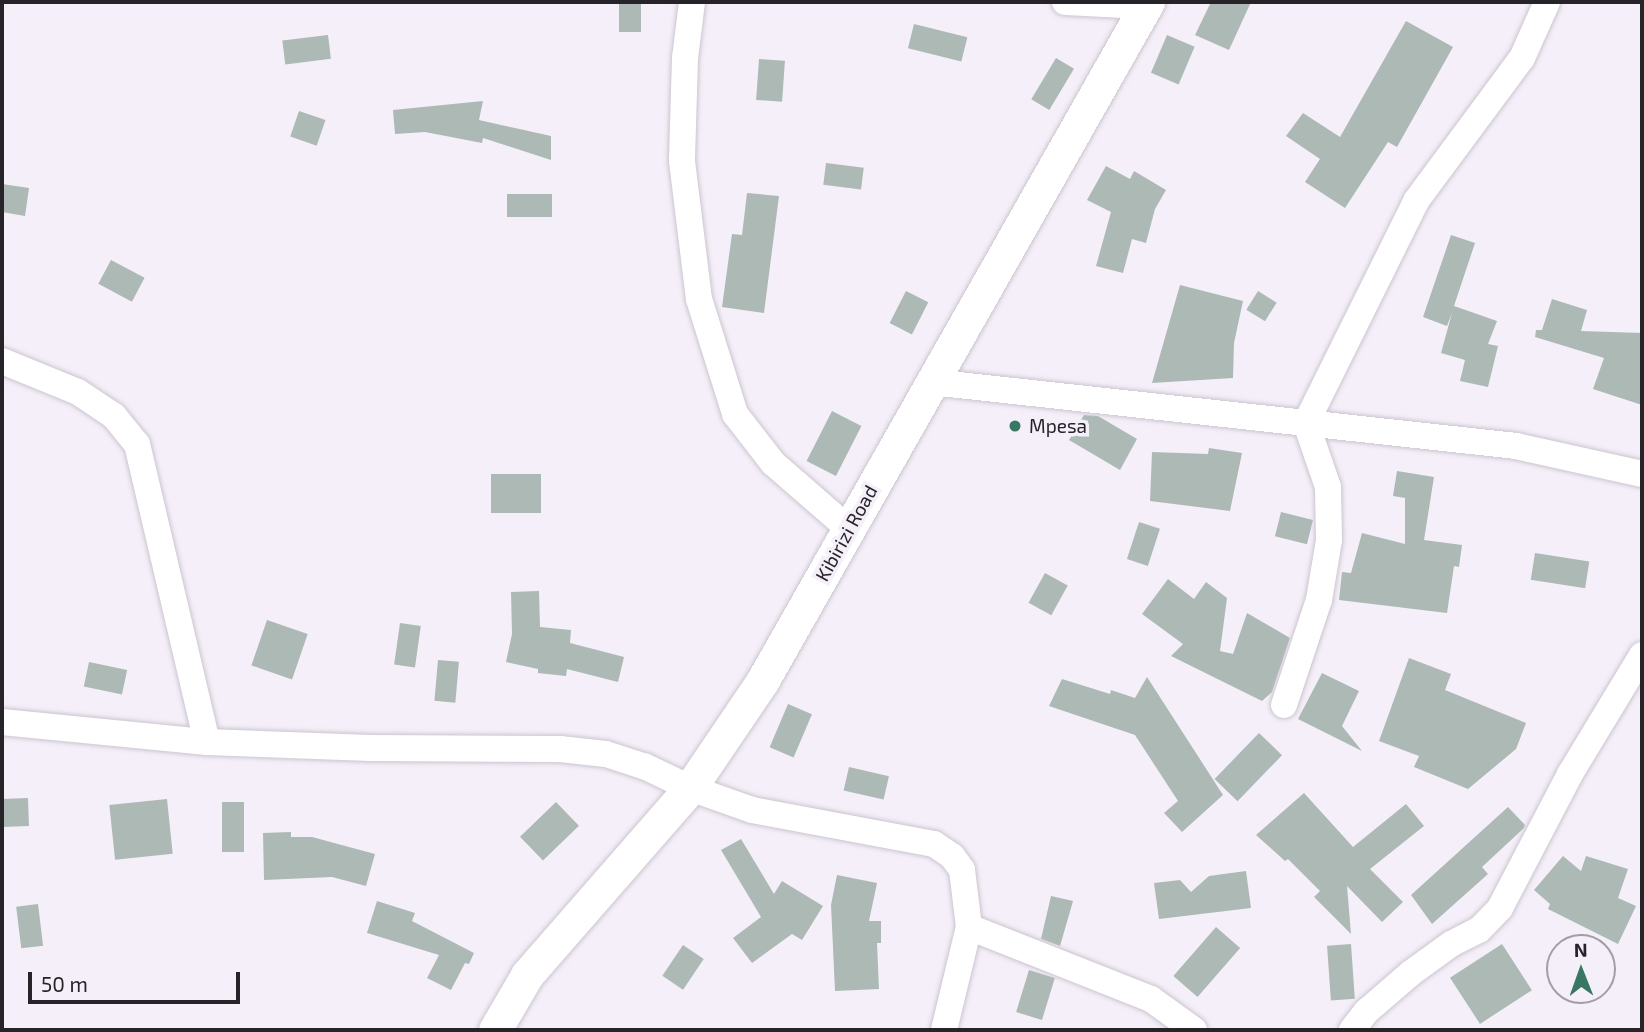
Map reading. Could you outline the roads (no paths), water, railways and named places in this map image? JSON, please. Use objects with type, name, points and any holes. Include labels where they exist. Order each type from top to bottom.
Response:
[{"type":"street","points":[[692,2],[685,58],[682,161],[699,299],[735,414],[773,463],[850,530]]},
{"type":"street","points":[[1065,2],[1146,4]]},
{"type":"street","points":[[1284,705],[1319,600],[1329,540],[1328,487],[1306,423],[1416,201],[1522,58],[1547,2]]},
{"type":"street","name":"Kibirizi Road","points":[[495,1030],[527,975],[690,788],[763,680],[1146,4]]},
{"type":"street","points":[[2,361],[78,392],[114,416],[137,444],[207,742]]},
{"type":"street","points":[[931,382],[1516,446],[1642,474]]},
{"type":"street","points":[[1352,1030],[1367,1011],[1411,973],[1451,944],[1479,930],[1500,908],[1570,774],[1642,655]]},
{"type":"street","points":[[2,722],[207,742],[370,748],[560,749],[606,754],[644,766],[690,788],[752,810],[934,844],[952,856],[962,870],[970,927],[944,1030]]},
{"type":"street","points":[[970,927],[1151,999],[1194,1030]]},
{"type":"place","name":"Mpesa","points":[[1015,426]]}]
